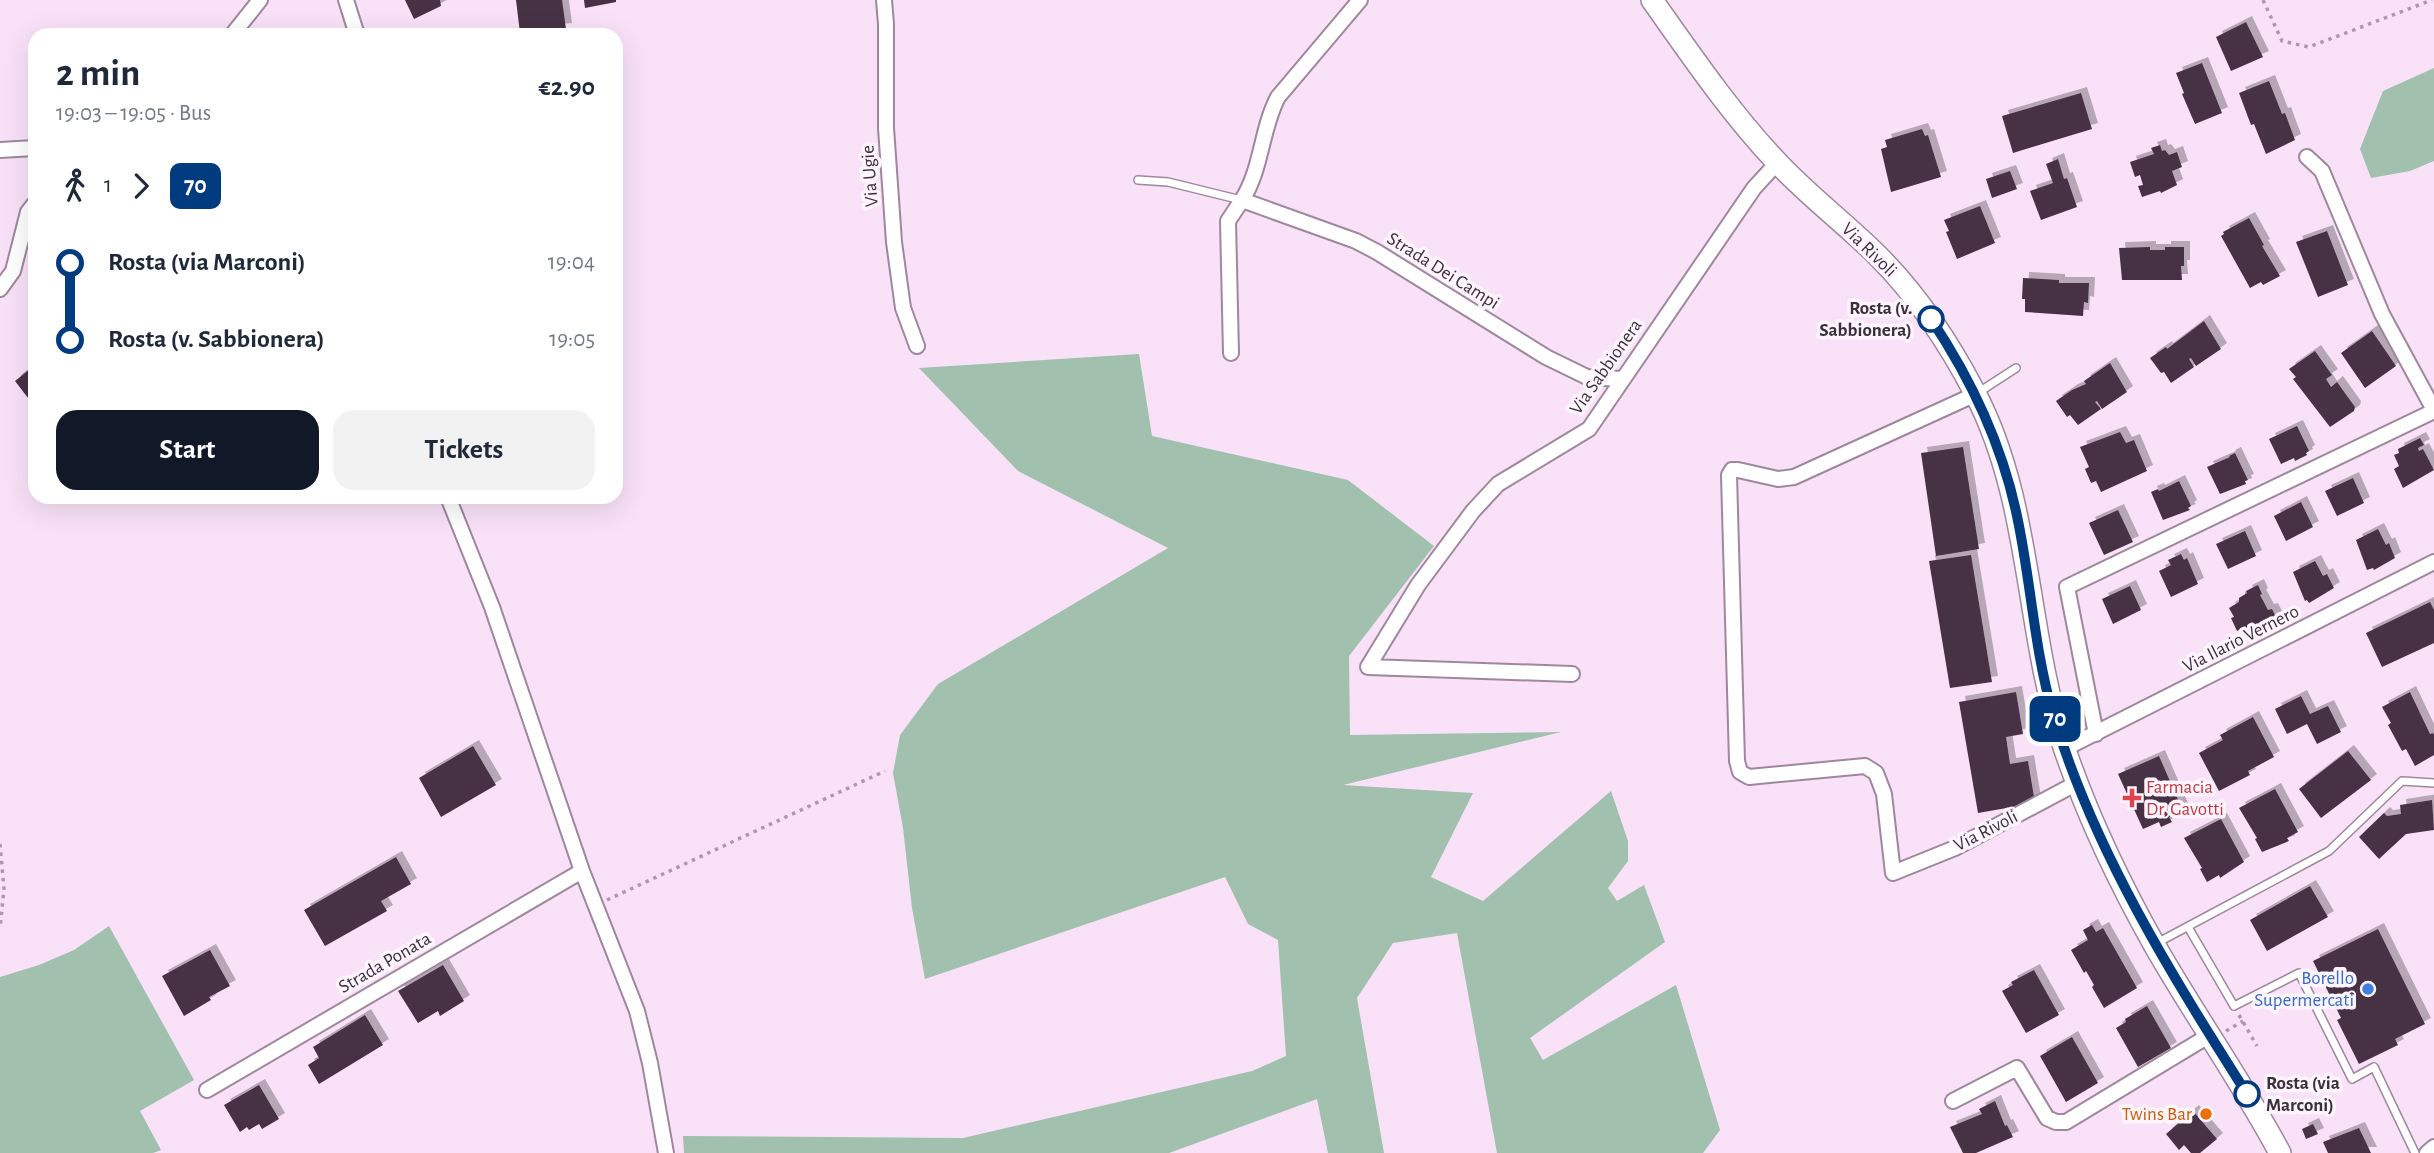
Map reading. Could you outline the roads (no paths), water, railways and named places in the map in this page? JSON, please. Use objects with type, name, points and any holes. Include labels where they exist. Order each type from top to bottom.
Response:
[{"type":"street","points":[[238,28],[260,0]]},
{"type":"street","points":[[346,0],[355,28]]},
{"type":"street","name":"Via Ugie","points":[[884,0],[886,128],[894,242],[903,308],[917,346]]},
{"type":"street","points":[[1231,353],[1228,220],[1251,186],[1270,112],[1278,97],[1360,0]]},
{"type":"street","name":"Via Rivoli","points":[[1652,0],[1744,125],[1777,163],[1879,256],[1904,284],[1945,340],[1976,394],[2004,468],[2017,516],[2042,667],[2052,711],[2077,783],[2154,944],[2258,1112],[2280,1153]]},
{"type":"street","points":[[0,150],[28,148]]},
{"type":"street","points":[[2096,734],[2067,587],[2434,411],[2382,314],[2322,171],[2307,157]]},
{"type":"street","name":"Via Sabbionera","points":[[1572,674],[1368,667],[1418,585],[1473,511],[1498,484],[1589,429],[1754,188],[1777,163]]},
{"type":"street","name":"Strada Dei Campi","points":[[1242,200],[1356,241],[1574,371],[1587,377],[1621,379]]},
{"type":"street","points":[[0,289],[13,271],[28,212]]},
{"type":"street","name":"Via Rivoli","points":[[1976,394],[1794,477],[1778,479],[1732,470],[1729,475],[1737,761],[1740,772],[1749,777],[1865,766],[1876,774],[1884,794],[1893,873],[1974,839],[2077,783]]},
{"type":"street","points":[[451,504],[492,607],[582,871],[637,1011],[650,1063],[666,1153]]},
{"type":"street","name":"Via Ilario Vernero","points":[[2064,749],[2434,562]]},
{"type":"street","name":"Strada Ponata","points":[[207,1090],[582,871]]},
{"type":"street","points":[[1953,1101],[2017,1068],[2047,1118],[2066,1122],[2210,1035]]},
{"type":"street","points":[[2427,1153],[2434,1146]]},
{"type":"lane","points":[[1138,180],[1168,182],[1242,200]]},
{"type":"lane","points":[[1976,394],[2016,368]]},
{"type":"lane","points":[[2154,944],[2329,851],[2402,780],[2434,783]]},
{"type":"lane","points":[[2188,927],[2234,1006],[2299,973],[2352,1079],[2374,1067],[2415,1153]]},
{"type":"place","name":"Rosta (v. Sabbionera)","points":[[1931,319]]},
{"type":"place","name":"Farmacia Dr. Gavotti","points":[[2132,798]]},
{"type":"place","name":"Borello Supermercati","points":[[2368,989]]},
{"type":"place","name":"Rosta (via Marconi)","points":[[2247,1094]]},
{"type":"place","name":"Twins Bar","points":[[2206,1114]]}]
